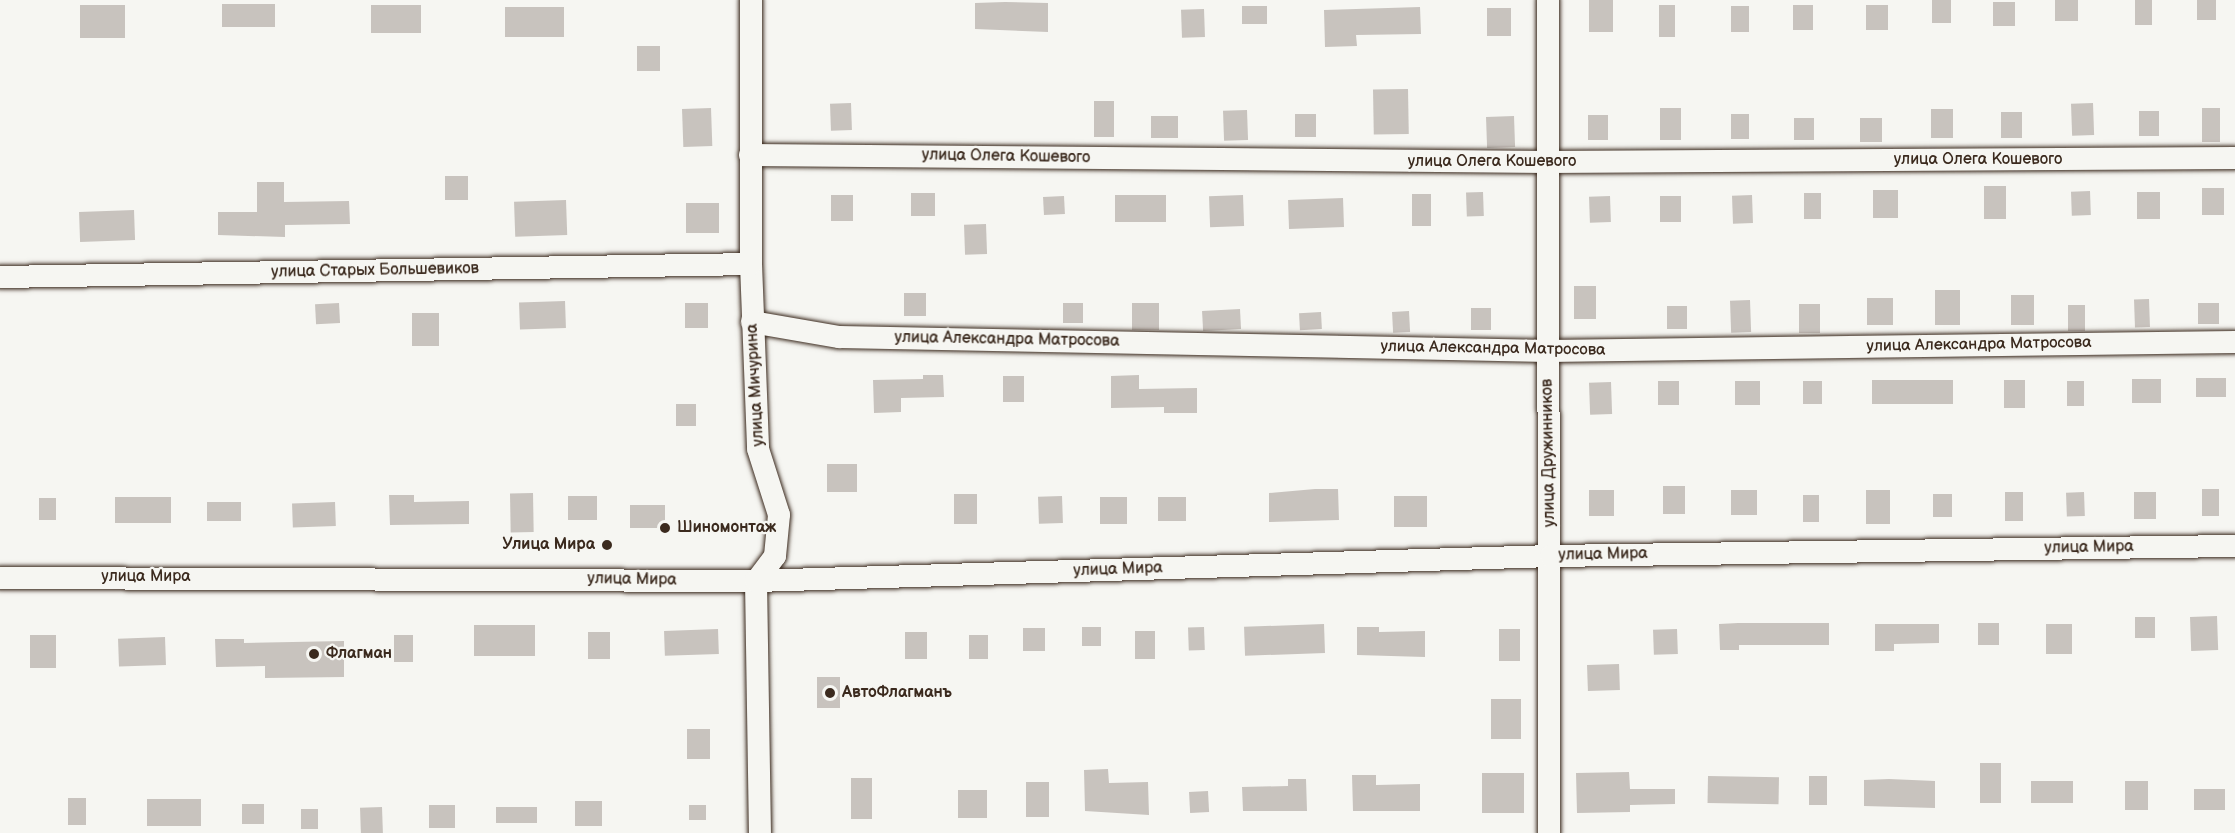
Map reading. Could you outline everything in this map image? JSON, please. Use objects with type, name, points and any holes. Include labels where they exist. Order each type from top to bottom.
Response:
[{"type":"street","name":"улица Мичурина","points":[[751,0],[751,264],[758,449],[778,515],[775,556],[756,581]]},
{"type":"street","name":"улица Дружинников","points":[[1548,0],[1548,351],[1551,556],[1549,833]]},
{"type":"street","name":"улица Олега Кошевого","points":[[750,155],[1547,162],[2235,158]]},
{"type":"street","name":"улица Старых Большевиков","points":[[0,278],[751,264]]},
{"type":"street","name":"улица Александра Матросова","points":[[752,322],[839,337],[1548,351],[2235,342]]},
{"type":"street","name":"улица Мира","points":[[0,578],[756,581],[1551,556],[2235,546]]},
{"type":"street","points":[[756,581],[760,833]]},
{"type":"building","points":[[1589,0],[1613,0],[1613,32],[1589,32]]},
{"type":"building","points":[[1932,0],[1951,0],[1951,23],[1932,23]]},
{"type":"building","points":[[2055,0],[2078,0],[2078,21],[2055,21]]},
{"type":"building","points":[[2135,0],[2152,0],[2152,25],[2135,25]]},
{"type":"building","points":[[2197,0],[2216,0],[2216,20],[2197,20]]},
{"type":"building","points":[[1993,2],[2015,2],[2015,26],[1993,26]]},
{"type":"building","points":[[975,3],[1048,3],[1048,32],[975,29]]},
{"type":"building","points":[[222,4],[275,4],[275,27],[222,27]]},
{"type":"building","points":[[80,5],[125,5],[125,38],[80,38]]},
{"type":"building","points":[[371,5],[421,5],[421,33],[371,33]]},
{"type":"building","points":[[1659,5],[1675,5],[1675,37],[1659,37]]},
{"type":"building","points":[[1793,5],[1813,5],[1813,30],[1793,30]]},
{"type":"building","points":[[1866,5],[1888,5],[1888,30],[1866,30]]},
{"type":"building","points":[[1242,6],[1267,6],[1267,24],[1242,24]]},
{"type":"building","points":[[1731,6],[1749,6],[1749,32],[1731,32]]},
{"type":"building","points":[[505,7],[564,7],[564,37],[505,37]]},
{"type":"building","points":[[1420,7],[1421,34],[1356,35],[1357,46],[1325,47],[1324,10]]},
{"type":"building","points":[[1487,8],[1511,8],[1511,36],[1487,36]]},
{"type":"building","points":[[1204,9],[1205,37],[1182,38],[1181,10]]},
{"type":"building","points":[[637,46],[660,46],[660,71],[637,71]]},
{"type":"building","points":[[1408,89],[1409,134],[1374,135],[1373,90]]},
{"type":"building","points":[[1094,101],[1114,101],[1114,137],[1094,137]]},
{"type":"building","points":[[851,103],[852,130],[831,131],[830,104]]},
{"type":"building","points":[[2093,103],[2094,135],[2072,136],[2071,104]]},
{"type":"building","points":[[711,108],[712,146],[683,147],[682,109]]},
{"type":"building","points":[[1660,108],[1681,108],[1681,140],[1660,140]]},
{"type":"building","points":[[2202,108],[2220,108],[2220,142],[2202,142]]},
{"type":"building","points":[[1931,109],[1953,109],[1953,138],[1931,138]]},
{"type":"building","points":[[1247,110],[1248,140],[1224,141],[1223,111]]},
{"type":"building","points":[[2139,111],[2159,111],[2159,136],[2139,136]]},
{"type":"building","points":[[2001,112],[2022,112],[2022,138],[2001,138]]},
{"type":"building","points":[[1295,114],[1316,114],[1316,137],[1295,137]]},
{"type":"building","points":[[1731,114],[1749,114],[1749,139],[1731,139]]},
{"type":"building","points":[[1588,115],[1608,115],[1608,140],[1588,140]]},
{"type":"building","points":[[1151,116],[1178,116],[1178,138],[1151,138]]},
{"type":"building","points":[[1514,116],[1515,147],[1487,148],[1486,117]]},
{"type":"building","points":[[1794,118],[1814,118],[1814,140],[1794,140]]},
{"type":"building","points":[[1860,118],[1882,118],[1882,142],[1860,142]]},
{"type":"building","points":[[445,176],[468,176],[468,200],[445,200]]},
{"type":"building","points":[[257,182],[284,182],[284,202],[349,201],[350,224],[285,225],[285,237],[218,235],[218,212],[257,212]]},
{"type":"building","points":[[1984,186],[2006,186],[2006,219],[1984,219]]},
{"type":"building","points":[[2202,188],[2224,188],[2224,215],[2202,215]]},
{"type":"building","points":[[1873,190],[1898,190],[1898,218],[1873,218]]},
{"type":"building","points":[[2090,191],[2091,215],[2072,216],[2071,192]]},
{"type":"building","points":[[1483,192],[1484,216],[1467,217],[1466,193]]},
{"type":"building","points":[[2137,192],[2160,192],[2160,219],[2137,219]]},
{"type":"building","points":[[911,193],[935,193],[935,216],[911,216]]},
{"type":"building","points":[[1804,193],[1821,193],[1821,219],[1804,219]]},
{"type":"building","points":[[1412,194],[1431,194],[1431,226],[1412,226]]},
{"type":"building","points":[[831,195],[853,195],[853,221],[831,221]]},
{"type":"building","points":[[1115,195],[1166,195],[1166,222],[1115,222]]},
{"type":"building","points":[[1243,195],[1244,226],[1210,227],[1209,196]]},
{"type":"building","points":[[1752,195],[1753,223],[1733,224],[1732,196]]},
{"type":"building","points":[[1064,196],[1065,214],[1044,215],[1043,197]]},
{"type":"building","points":[[1610,196],[1611,222],[1590,223],[1589,197]]},
{"type":"building","points":[[1660,196],[1681,196],[1681,222],[1660,222]]},
{"type":"building","points":[[1343,198],[1344,227],[1289,229],[1288,200]]},
{"type":"building","points":[[566,200],[567,235],[515,237],[514,202]]},
{"type":"building","points":[[686,203],[719,203],[719,233],[686,233]]},
{"type":"building","points":[[134,210],[135,240],[80,242],[79,212]]},
{"type":"building","points":[[986,224],[987,254],[965,255],[964,225]]},
{"type":"building","points":[[1574,286],[1596,286],[1596,319],[1574,319]]},
{"type":"building","points":[[1935,290],[1960,290],[1960,325],[1935,325]]},
{"type":"building","points":[[904,293],[926,293],[926,316],[904,316]]},
{"type":"building","points":[[2011,295],[2034,295],[2034,325],[2011,325]]},
{"type":"building","points":[[1867,298],[1893,298],[1893,325],[1867,325]]},
{"type":"building","points":[[2149,299],[2150,327],[2135,328],[2134,300]]},
{"type":"building","points":[[1750,300],[1751,332],[1731,333],[1730,301]]},
{"type":"building","points":[[565,301],[566,328],[520,330],[519,303]]},
{"type":"building","points":[[339,303],[340,323],[316,324],[315,304]]},
{"type":"building","points":[[685,303],[708,303],[708,328],[685,328]]},
{"type":"building","points":[[1063,303],[1083,303],[1083,323],[1063,323]]},
{"type":"building","points":[[1132,303],[1159,303],[1159,330],[1132,330]]},
{"type":"building","points":[[2198,303],[2219,303],[2219,324],[2198,324]]},
{"type":"building","points":[[1799,304],[1820,304],[1820,333],[1799,333]]},
{"type":"building","points":[[2068,305],[2085,305],[2085,331],[2068,331]]},
{"type":"building","points":[[1667,306],[1687,306],[1687,329],[1667,329]]},
{"type":"building","points":[[1471,308],[1491,308],[1491,330],[1471,330]]},
{"type":"building","points":[[1240,309],[1241,329],[1203,331],[1202,311]]},
{"type":"building","points":[[1409,311],[1410,332],[1393,333],[1392,312]]},
{"type":"building","points":[[1321,312],[1322,329],[1300,330],[1299,313]]},
{"type":"building","points":[[412,313],[439,313],[439,346],[412,346]]},
{"type":"building","points":[[923,375],[943,375],[944,397],[901,398],[901,412],[874,413],[873,380],[923,379]]},
{"type":"building","points":[[1139,375],[1139,389],[1197,388],[1197,413],[1164,413],[1164,407],[1111,408],[1111,376]]},
{"type":"building","points":[[1003,376],[1024,376],[1024,402],[1003,402]]},
{"type":"building","points":[[2196,378],[2226,378],[2226,397],[2196,397]]},
{"type":"building","points":[[2132,379],[2161,379],[2161,403],[2132,403]]},
{"type":"building","points":[[1872,380],[1953,380],[1953,404],[1872,404]]},
{"type":"building","points":[[2004,380],[2025,380],[2025,408],[2004,408]]},
{"type":"building","points":[[1658,381],[1679,381],[1679,405],[1658,405]]},
{"type":"building","points":[[1735,381],[1760,381],[1760,405],[1735,405]]},
{"type":"building","points":[[1803,381],[1822,381],[1822,404],[1803,404]]},
{"type":"building","points":[[2067,381],[2084,381],[2084,406],[2067,406]]},
{"type":"building","points":[[1611,382],[1612,414],[1590,415],[1589,383]]},
{"type":"building","points":[[676,404],[696,404],[696,426],[676,426]]},
{"type":"building","points":[[827,464],[857,464],[857,492],[827,492]]},
{"type":"building","points":[[1663,486],[1685,486],[1685,514],[1663,514]]},
{"type":"building","points":[[1338,489],[1339,520],[1269,522],[1269,493]]},
{"type":"building","points":[[2202,489],[2219,489],[2219,516],[2202,516]]},
{"type":"building","points":[[1589,490],[1614,490],[1614,516],[1589,516]]},
{"type":"building","points":[[1731,490],[1757,490],[1757,515],[1731,515]]},
{"type":"building","points":[[1866,490],[1890,490],[1890,524],[1866,524]]},
{"type":"building","points":[[2005,492],[2023,492],[2023,521],[2005,521]]},
{"type":"building","points":[[2084,492],[2085,516],[2067,517],[2066,493]]},
{"type":"building","points":[[2134,492],[2156,492],[2156,519],[2134,519]]},
{"type":"building","points":[[510,493],[533,493],[534,532],[511,532]]},
{"type":"building","points":[[954,494],[977,494],[977,524],[954,524]]},
{"type":"building","points":[[1933,494],[1952,494],[1952,517],[1933,517]]},
{"type":"building","points":[[389,495],[414,495],[414,502],[469,501],[469,524],[390,525]]},
{"type":"building","points":[[1803,495],[1819,495],[1819,522],[1803,522]]},
{"type":"building","points":[[568,496],[597,496],[597,520],[568,520]]},
{"type":"building","points":[[1062,496],[1063,523],[1039,524],[1038,497]]},
{"type":"building","points":[[1394,496],[1427,496],[1427,527],[1394,527]]},
{"type":"building","points":[[115,497],[171,497],[171,523],[115,523]]},
{"type":"building","points":[[1100,497],[1127,497],[1127,524],[1100,524]]},
{"type":"building","points":[[1158,497],[1186,497],[1186,521],[1158,521]]},
{"type":"building","points":[[39,498],[56,498],[56,520],[39,520]]},
{"type":"building","points":[[207,502],[241,502],[241,521],[207,521]]},
{"type":"building","points":[[335,502],[336,526],[293,527],[292,504]]},
{"type":"building","points":[[630,505],[665,505],[665,528],[630,528]]},
{"type":"building","points":[[2217,616],[2218,650],[2191,651],[2190,617]]},
{"type":"building","points":[[2135,617],[2155,617],[2155,638],[2135,638]]},
{"type":"building","points":[[1829,623],[1829,645],[1739,645],[1739,650],[1720,650],[1719,624]]},
{"type":"building","points":[[1978,623],[1999,623],[1999,645],[1978,645]]},
{"type":"building","points":[[1324,624],[1325,653],[1245,656],[1244,627]]},
{"type":"building","points":[[1875,624],[1939,624],[1939,643],[1894,644],[1894,651],[1875,651]]},
{"type":"building","points":[[2046,624],[2072,624],[2072,654],[2046,654]]},
{"type":"building","points":[[474,625],[535,625],[535,656],[474,656]]},
{"type":"building","points":[[1082,627],[1101,627],[1101,646],[1082,646]]},
{"type":"building","points":[[1204,627],[1205,650],[1189,651],[1188,628]]},
{"type":"building","points":[[1357,627],[1379,627],[1379,632],[1425,631],[1425,657],[1357,655]]},
{"type":"building","points":[[1023,628],[1045,628],[1045,651],[1023,651]]},
{"type":"building","points":[[718,629],[719,654],[665,656],[664,631]]},
{"type":"building","points":[[1499,629],[1520,629],[1520,661],[1499,661]]},
{"type":"building","points":[[1677,629],[1678,654],[1654,655],[1653,630]]},
{"type":"building","points":[[1135,631],[1155,631],[1155,659],[1135,659]]},
{"type":"building","points":[[588,632],[610,632],[610,659],[588,659]]},
{"type":"building","points":[[905,632],[927,632],[927,659],[905,659]]},
{"type":"building","points":[[30,635],[56,635],[56,668],[30,668]]},
{"type":"building","points":[[394,635],[413,635],[413,662],[394,662]]},
{"type":"building","points":[[969,635],[988,635],[988,659],[969,659]]},
{"type":"building","points":[[165,637],[166,665],[119,667],[118,639]]},
{"type":"building","points":[[215,639],[244,639],[244,643],[344,641],[344,677],[265,678],[265,666],[216,667]]},
{"type":"building","points":[[1619,664],[1620,690],[1588,691],[1587,665]]},
{"type":"building","points":[[817,677],[840,677],[840,708],[817,708]]},
{"type":"building","points":[[1491,699],[1521,699],[1521,739],[1491,739]]},
{"type":"building","points":[[687,729],[710,729],[710,759],[687,759]]},
{"type":"building","points":[[1980,763],[2001,763],[2001,803],[1980,803]]},
{"type":"building","points":[[1108,769],[1109,783],[1148,782],[1149,815],[1085,811],[1084,770]]},
{"type":"building","points":[[1629,772],[1630,789],[1675,789],[1675,804],[1630,805],[1630,812],[1577,813],[1576,773]]},
{"type":"building","points":[[1482,773],[1524,773],[1524,813],[1482,813]]},
{"type":"building","points":[[1352,775],[1376,775],[1376,785],[1420,784],[1420,811],[1353,811]]},
{"type":"building","points":[[1708,776],[1779,777],[1779,804],[1708,803]]},
{"type":"building","points":[[1809,776],[1827,776],[1827,805],[1809,805]]},
{"type":"building","points":[[851,778],[872,778],[872,819],[851,819]]},
{"type":"building","points":[[1288,779],[1306,779],[1307,811],[1243,811],[1242,787],[1288,786]]},
{"type":"building","points":[[1864,780],[1935,781],[1935,808],[1864,806]]},
{"type":"building","points":[[2031,781],[2073,781],[2073,803],[2031,803]]},
{"type":"building","points":[[2125,781],[2148,781],[2148,810],[2125,810]]},
{"type":"building","points":[[1026,782],[1049,782],[1049,817],[1026,817]]},
{"type":"building","points":[[2194,789],[2225,789],[2225,810],[2194,810]]},
{"type":"building","points":[[958,790],[987,790],[987,818],[958,818]]},
{"type":"building","points":[[1208,791],[1209,812],[1190,813],[1189,792]]},
{"type":"building","points":[[68,798],[86,798],[86,825],[68,825]]},
{"type":"building","points":[[147,799],[201,799],[201,826],[147,826]]},
{"type":"building","points":[[575,801],[602,801],[602,826],[575,826]]},
{"type":"building","points":[[242,804],[264,804],[264,824],[242,824]]},
{"type":"building","points":[[429,805],[455,805],[455,828],[429,828]]},
{"type":"building","points":[[689,805],[706,805],[706,820],[689,820]]},
{"type":"building","points":[[382,807],[383,833],[361,833],[360,808]]},
{"type":"building","points":[[496,807],[537,807],[537,823],[496,823]]},
{"type":"building","points":[[301,809],[318,809],[318,829],[301,829]]},
{"type":"place","name":"Шиномонтаж","points":[[665,528]]},
{"type":"place","name":"Улица Мира","points":[[607,545]]},
{"type":"place","name":"Флагман","points":[[314,654]]},
{"type":"place","name":"АвтоФлагманъ","points":[[830,693]]}]
